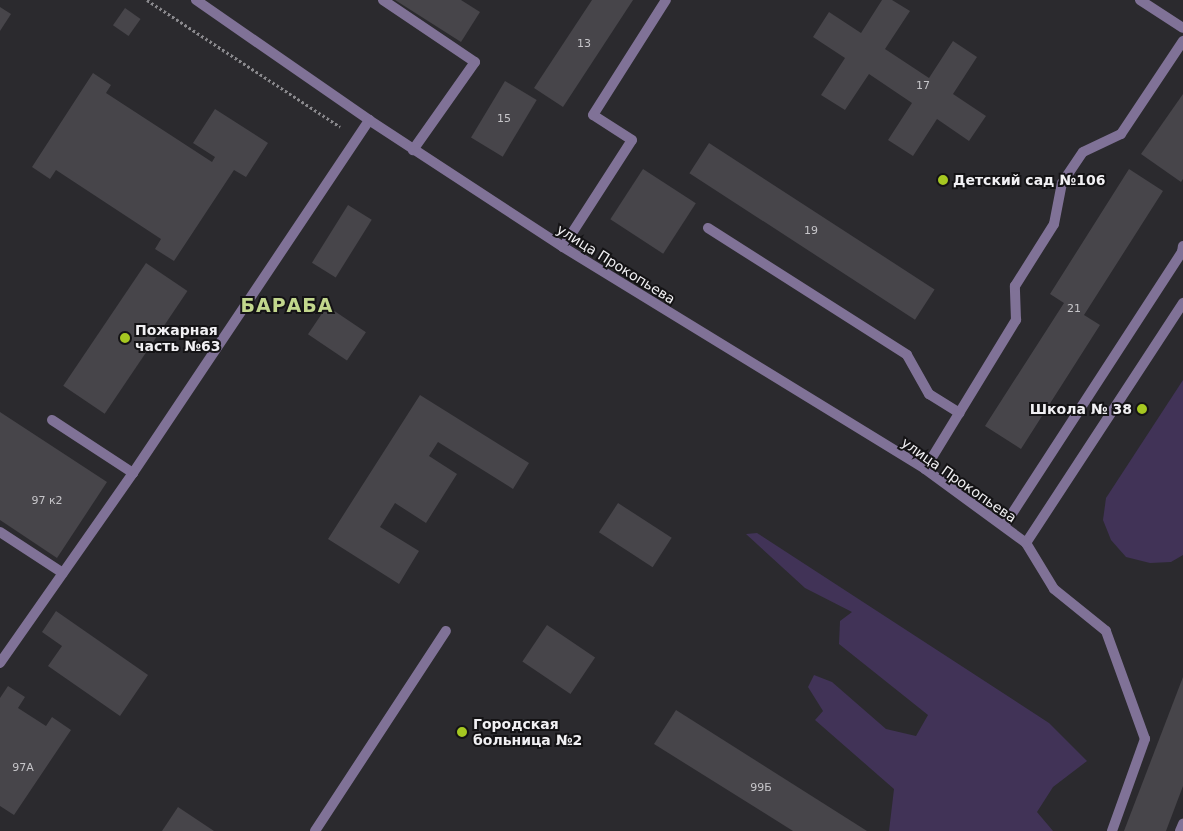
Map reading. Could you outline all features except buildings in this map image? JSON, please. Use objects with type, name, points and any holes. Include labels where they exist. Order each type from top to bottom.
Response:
[{"type":"street","name":"улица Прокопьева","points":[[196,0],[413,150],[563,247],[925,469],[1026,543]]},
{"type":"street","points":[[383,0],[475,62],[413,150]]},
{"type":"street","points":[[563,247],[632,140],[593,115],[666,0]]},
{"type":"street","points":[[1140,0],[1183,28]]},
{"type":"street","points":[[925,469],[1016,320],[1015,286],[1054,224],[1062,183],[1082,152],[1121,134],[1183,41]]},
{"type":"street","points":[[0,663],[133,473],[368,120]]},
{"type":"street","points":[[708,228],[907,355],[929,394],[959,413]]},
{"type":"street","points":[[1004,526],[1182,252],[1183,246]]},
{"type":"street","points":[[1112,831],[1145,739],[1106,631],[1054,589],[1026,543],[1183,303]]},
{"type":"street","points":[[52,420],[133,473]]},
{"type":"street","points":[[0,532],[63,573]]},
{"type":"street","points":[[315,831],[446,631]]},
{"type":"street","points":[[1180,831],[1183,824]]},
{"type":"path","points":[[147,0],[340,127]]},
{"type":"shaded area","points":[[1183,380],[1183,555],[1171,562],[1150,563],[1126,557],[1111,540],[1103,520],[1106,498]]},
{"type":"shaded area","points":[[757,533],[1049,723],[1087,761],[1053,787],[1037,812],[1053,831],[889,831],[894,789],[815,720],[823,711],[808,687],[814,675],[832,682],[886,729],[916,736],[928,715],[839,644],[840,621],[852,612],[805,588],[746,534]]},
{"type":"place","name":"Детский сад №106","points":[[943,180]]},
{"type":"place","name":"Пожарная часть №63","points":[[125,338]]},
{"type":"place","name":"Школа № 38","points":[[1142,409]]},
{"type":"place","name":"Городская больница №2","points":[[462,732]]},
{"type":"district","name":"БАРАБА","points":[[287,306]]}]
